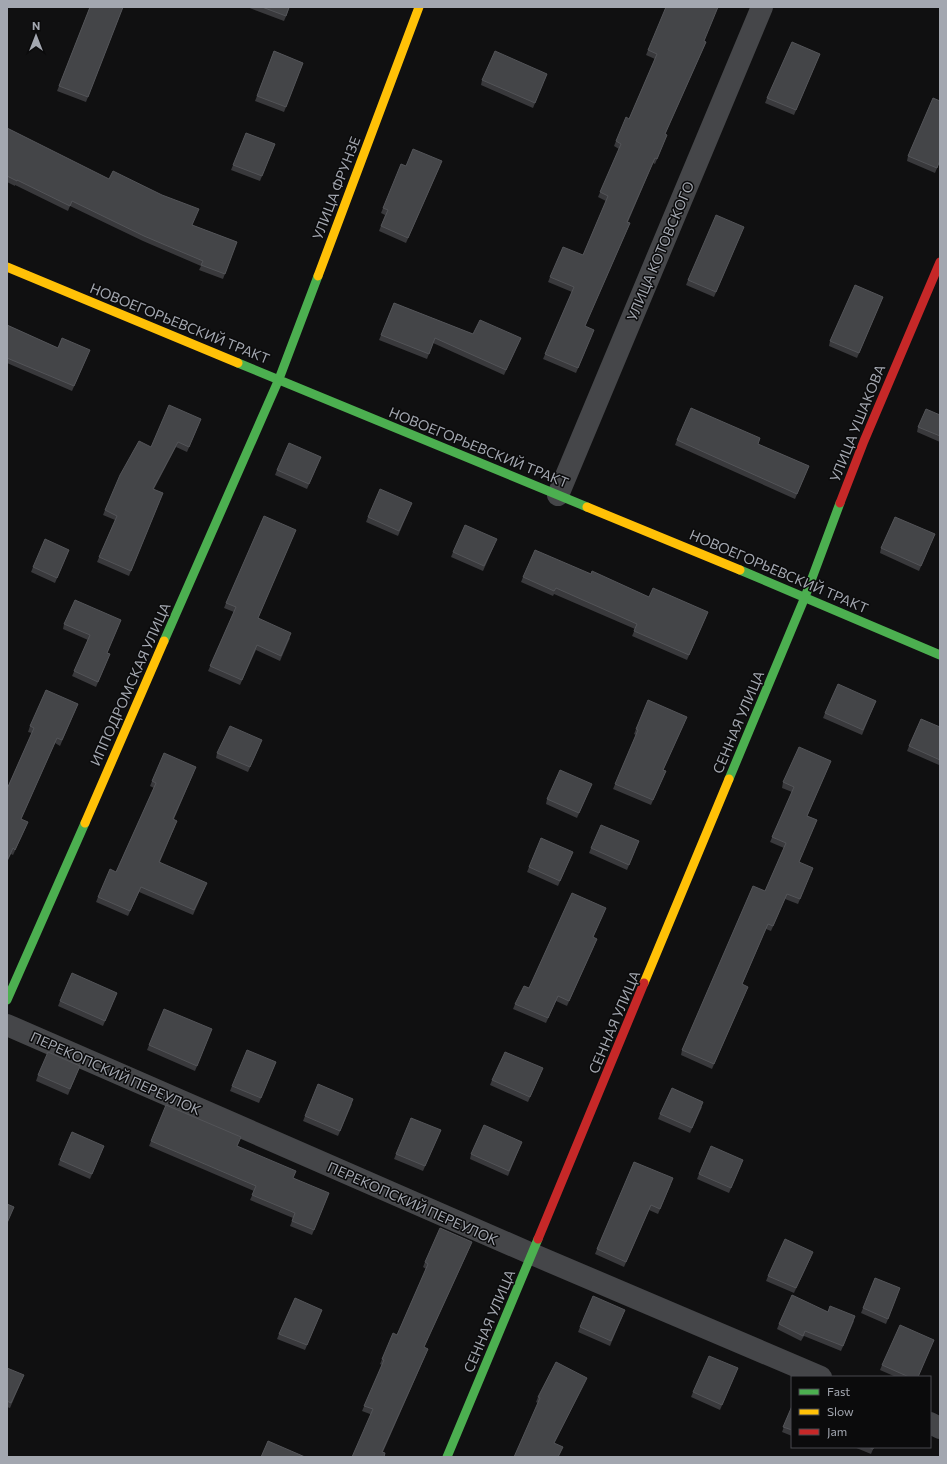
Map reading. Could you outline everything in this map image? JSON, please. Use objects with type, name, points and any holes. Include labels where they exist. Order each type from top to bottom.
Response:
[{"type":"street","name":"УЛИЦА ФРУНЗЕ","points":[[278,379],[419,7]]},
{"type":"street","name":"УЛИЦА КОТОВСКОГО","points":[[558,495],[762,7]]},
{"type":"street","name":"УЛИЦА УШАКОВА","points":[[805,597],[864,441],[940,262]]},
{"type":"street","name":"НОВОЕГОРЬЕВСКИЙ ТРАКТ","points":[[7,268],[805,597],[940,656]]},
{"type":"street","name":"ИППОДРОМСКАЯ УЛИЦА","points":[[7,1000],[278,379]]},
{"type":"street","name":"СЕННАЯ УЛИЦА","points":[[447,1457],[805,597]]},
{"type":"street","name":"ПЕРЕКОПСКИЙ ПЕРЕУЛОК","points":[[7,1025],[532,1254],[819,1376]]},
{"type":"street","points":[[931,1424],[940,1428]]},
{"type":"building","points":[[90,7],[123,7],[88,97],[59,86]]},
{"type":"building","points":[[262,7],[289,7],[286,16]]},
{"type":"building","points":[[666,7],[718,7],[704,41],[706,42],[665,134],[667,135],[657,159],[655,158],[627,222],[630,223],[585,326],[594,330],[578,368],[545,354],[574,287],[550,277],[563,247],[583,255],[608,196],[600,192],[621,144],[616,141],[626,117],[629,119],[657,54],[648,50]]},
{"type":"building","points":[[792,42],[820,54],[796,110],[767,98]]},
{"type":"building","points":[[274,51],[303,63],[286,107],[257,96]]},
{"type":"building","points":[[495,51],[547,74],[535,103],[482,80]]},
{"type":"building","points":[[933,98],[940,101],[940,160],[937,168],[908,156]]},
{"type":"building","points":[[7,128],[109,179],[113,171],[162,195],[199,209],[192,225],[237,242],[225,274],[201,265],[203,261],[144,236],[72,201],[70,206],[7,176]]},
{"type":"building","points":[[246,133],[275,144],[262,176],[233,165]]},
{"type":"building","points":[[413,149],[442,161],[408,238],[381,226],[388,210],[383,208],[401,164],[406,166]]},
{"type":"building","points":[[716,215],[744,227],[716,292],[688,280]]},
{"type":"building","points":[[855,285],[883,297],[859,353],[830,341]]},
{"type":"building","points":[[394,303],[473,334],[480,320],[521,338],[506,370],[435,338],[429,354],[381,335]]},
{"type":"building","points":[[7,325],[58,348],[62,338],[90,350],[74,386],[7,358]]},
{"type":"building","points":[[169,405],[201,419],[189,447],[178,442],[153,489],[163,493],[131,571],[99,557],[117,516],[105,510],[120,475],[139,441],[151,447]]},
{"type":"building","points":[[691,408],[760,438],[758,444],[809,466],[797,494],[677,440]]},
{"type":"building","points":[[926,409],[940,415],[940,436],[918,427]]},
{"type":"building","points":[[289,443],[321,457],[309,484],[277,470]]},
{"type":"building","points":[[380,489],[412,503],[399,531],[368,517]]},
{"type":"building","points":[[264,516],[296,530],[258,618],[291,633],[281,656],[257,645],[242,680],[210,666],[236,607],[226,603]]},
{"type":"building","points":[[895,517],[935,534],[921,566],[881,548]]},
{"type":"building","points":[[465,525],[497,539],[484,566],[453,552]]},
{"type":"building","points":[[45,539],[69,550],[57,578],[33,567]]},
{"type":"building","points":[[535,550],[591,574],[592,571],[649,597],[653,588],[708,612],[689,655],[634,631],[637,624],[556,588],[554,591],[523,577]]},
{"type":"building","points":[[75,600],[121,620],[107,653],[110,654],[98,682],[74,671],[90,635],[64,624]]},
{"type":"building","points":[[838,684],[876,701],[863,730],[825,713]]},
{"type":"building","points":[[46,690],[78,704],[62,740],[57,738],[21,819],[28,822],[15,850],[13,848],[7,861],[7,789],[34,728],[30,726]]},
{"type":"building","points":[[648,700],[687,717],[663,770],[666,771],[653,800],[615,784],[638,730],[636,729]]},
{"type":"building","points":[[921,719],[940,727],[940,760],[909,746]]},
{"type":"building","points":[[230,726],[262,740],[250,767],[217,753]]},
{"type":"building","points":[[799,747],[831,761],[807,816],[817,820],[799,862],[813,868],[800,899],[787,894],[773,926],[768,924],[742,984],[748,987],[714,1064],[682,1050],[753,886],[765,891],[786,843],[772,837],[794,787],[783,782]]},
{"type":"building","points":[[164,753],[196,767],[173,819],[177,821],[159,862],[207,883],[194,910],[141,887],[130,911],[98,897],[110,869],[116,872],[156,783],[152,781]]},
{"type":"building","points":[[560,770],[592,784],[579,813],[547,799]]},
{"type":"building","points":[[601,825],[639,841],[629,865],[591,848]]},
{"type":"building","points":[[541,838],[573,852],[560,881],[529,867]]},
{"type":"building","points":[[572,893],[606,908],[593,937],[597,939],[569,1001],[558,996],[548,1018],[515,1004],[524,986],[529,988]]},
{"type":"building","points":[[72,973],[117,993],[105,1021],[60,1001]]},
{"type":"building","points":[[164,1009],[212,1029],[197,1066],[149,1045]]},
{"type":"building","points":[[247,1050],[276,1062],[261,1098],[232,1086]]},
{"type":"building","points":[[48,1052],[80,1066],[70,1089],[38,1075]]},
{"type":"building","points":[[505,1052],[543,1068],[530,1097],[492,1080]]},
{"type":"building","points":[[318,1084],[353,1099],[340,1131],[305,1116]]},
{"type":"building","points":[[672,1088],[703,1102],[692,1128],[660,1114]]},
{"type":"building","points":[[166,1105],[241,1137],[237,1146],[296,1171],[293,1178],[329,1193],[314,1230],[292,1221],[295,1213],[252,1195],[256,1186],[151,1141]]},
{"type":"building","points":[[411,1118],[441,1130],[425,1166],[396,1154]]},
{"type":"building","points":[[484,1125],[522,1142],[509,1171],[471,1154]]},
{"type":"building","points":[[72,1132],[104,1146],[92,1174],[60,1160]]},
{"type":"building","points":[[711,1146],[743,1160],[731,1188],[699,1174]]},
{"type":"building","points":[[634,1162],[673,1178],[660,1209],[651,1205],[626,1262],[597,1249]]},
{"type":"building","points":[[7,1204],[14,1207],[7,1223]]},
{"type":"building","points":[[440,1228],[472,1242],[424,1347],[428,1349],[382,1452],[385,1453],[384,1457],[352,1457],[373,1409],[364,1406],[384,1360],[382,1359],[393,1333],[397,1335],[428,1264],[425,1262]]},
{"type":"building","points":[[785,1239],[813,1252],[796,1288],[768,1276]]},
{"type":"building","points":[[875,1278],[900,1288],[888,1319],[863,1308]]},
{"type":"building","points":[[792,1295],[828,1312],[830,1306],[855,1316],[843,1346],[805,1331],[803,1336],[779,1324]]},
{"type":"building","points":[[593,1296],[625,1310],[611,1341],[580,1327]]},
{"type":"building","points":[[295,1298],[322,1310],[307,1345],[279,1334]]},
{"type":"building","points":[[900,1325],[934,1340],[918,1376],[907,1376],[882,1365]]},
{"type":"building","points":[[709,1356],[738,1368],[722,1405],[693,1392]]},
{"type":"building","points":[[556,1362],[587,1378],[554,1443],[563,1447],[558,1457],[514,1457],[540,1398],[538,1397]]},
{"type":"building","points":[[7,1368],[24,1375],[11,1403],[7,1401]]},
{"type":"building","points":[[791,1408],[791,1430],[783,1427]]},
{"type":"building","points":[[268,1441],[305,1457],[261,1457]]},
{"type":"traffic: fast","points":[[164,641],[279,379],[318,276]]},
{"type":"traffic: fast","points":[[238,363],[587,507]]},
{"type":"traffic: fast","points":[[729,779],[805,597],[840,503]]},
{"type":"traffic: fast","points":[[740,570],[940,655]]},
{"type":"traffic: fast","points":[[7,1000],[85,823]]},
{"type":"traffic: fast","points":[[447,1457],[538,1239]]},
{"type":"traffic: slow","points":[[318,276],[419,7]]},
{"type":"traffic: slow","points":[[7,267],[238,363]]},
{"type":"traffic: slow","points":[[587,507],[740,570]]},
{"type":"traffic: slow","points":[[85,823],[164,641]]},
{"type":"traffic: slow","points":[[644,983],[729,779]]},
{"type":"traffic: jam","points":[[840,503],[864,441],[940,262]]},
{"type":"traffic: jam","points":[[538,1239],[644,983]]}]
